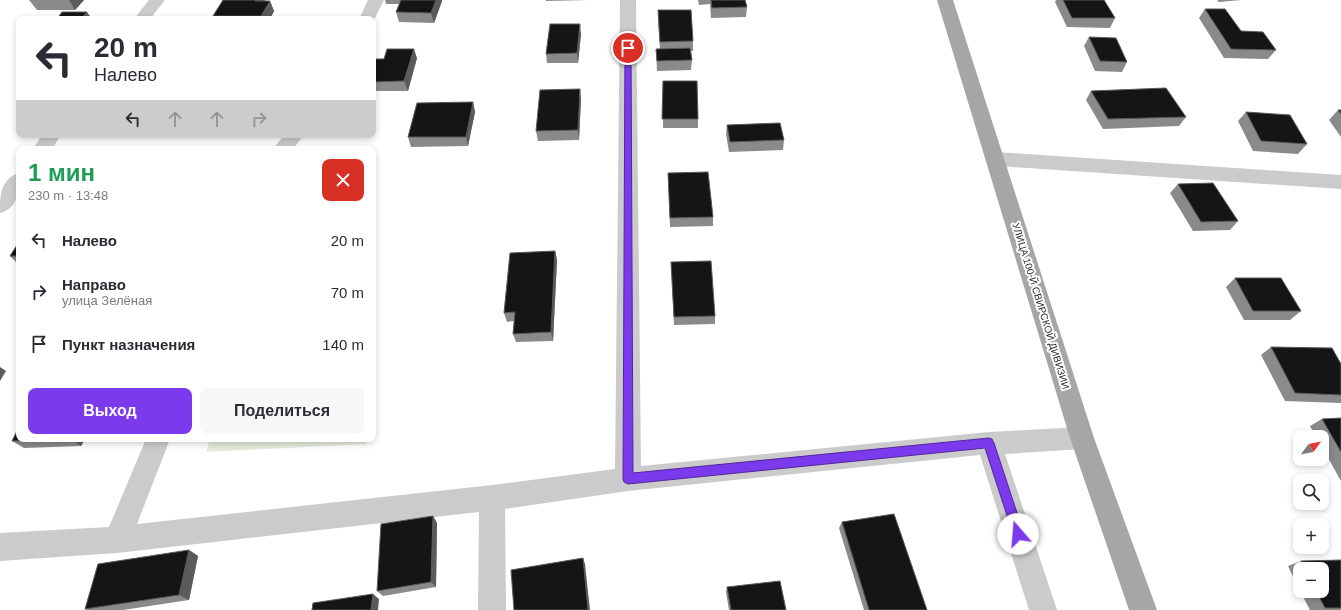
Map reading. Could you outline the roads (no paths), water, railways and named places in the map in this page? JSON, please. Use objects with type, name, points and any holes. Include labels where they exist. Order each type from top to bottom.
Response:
[{"type":"main road","name":"УЛИЦА 100-Й СВИРСКОЙ ДИВИЗИИ","points":[[945,0],[996,159],[1082,438],[1143,610]]},
{"type":"street","points":[[144,16],[156,0]]},
{"type":"street","points":[[368,16],[376,0]]},
{"type":"street","points":[[628,0],[628,479]]},
{"type":"street","points":[[285,146],[292,138]]},
{"type":"street","points":[[996,159],[1341,182]]},
{"type":"street","points":[[0,206],[16,184]]},
{"type":"street","points":[[0,547],[118,540],[492,498],[628,479],[989,443],[1082,438]]},
{"type":"street","points":[[118,540],[157,442]]},
{"type":"street","points":[[989,443],[1043,610]]},
{"type":"street","points":[[492,498],[492,610]]}]
